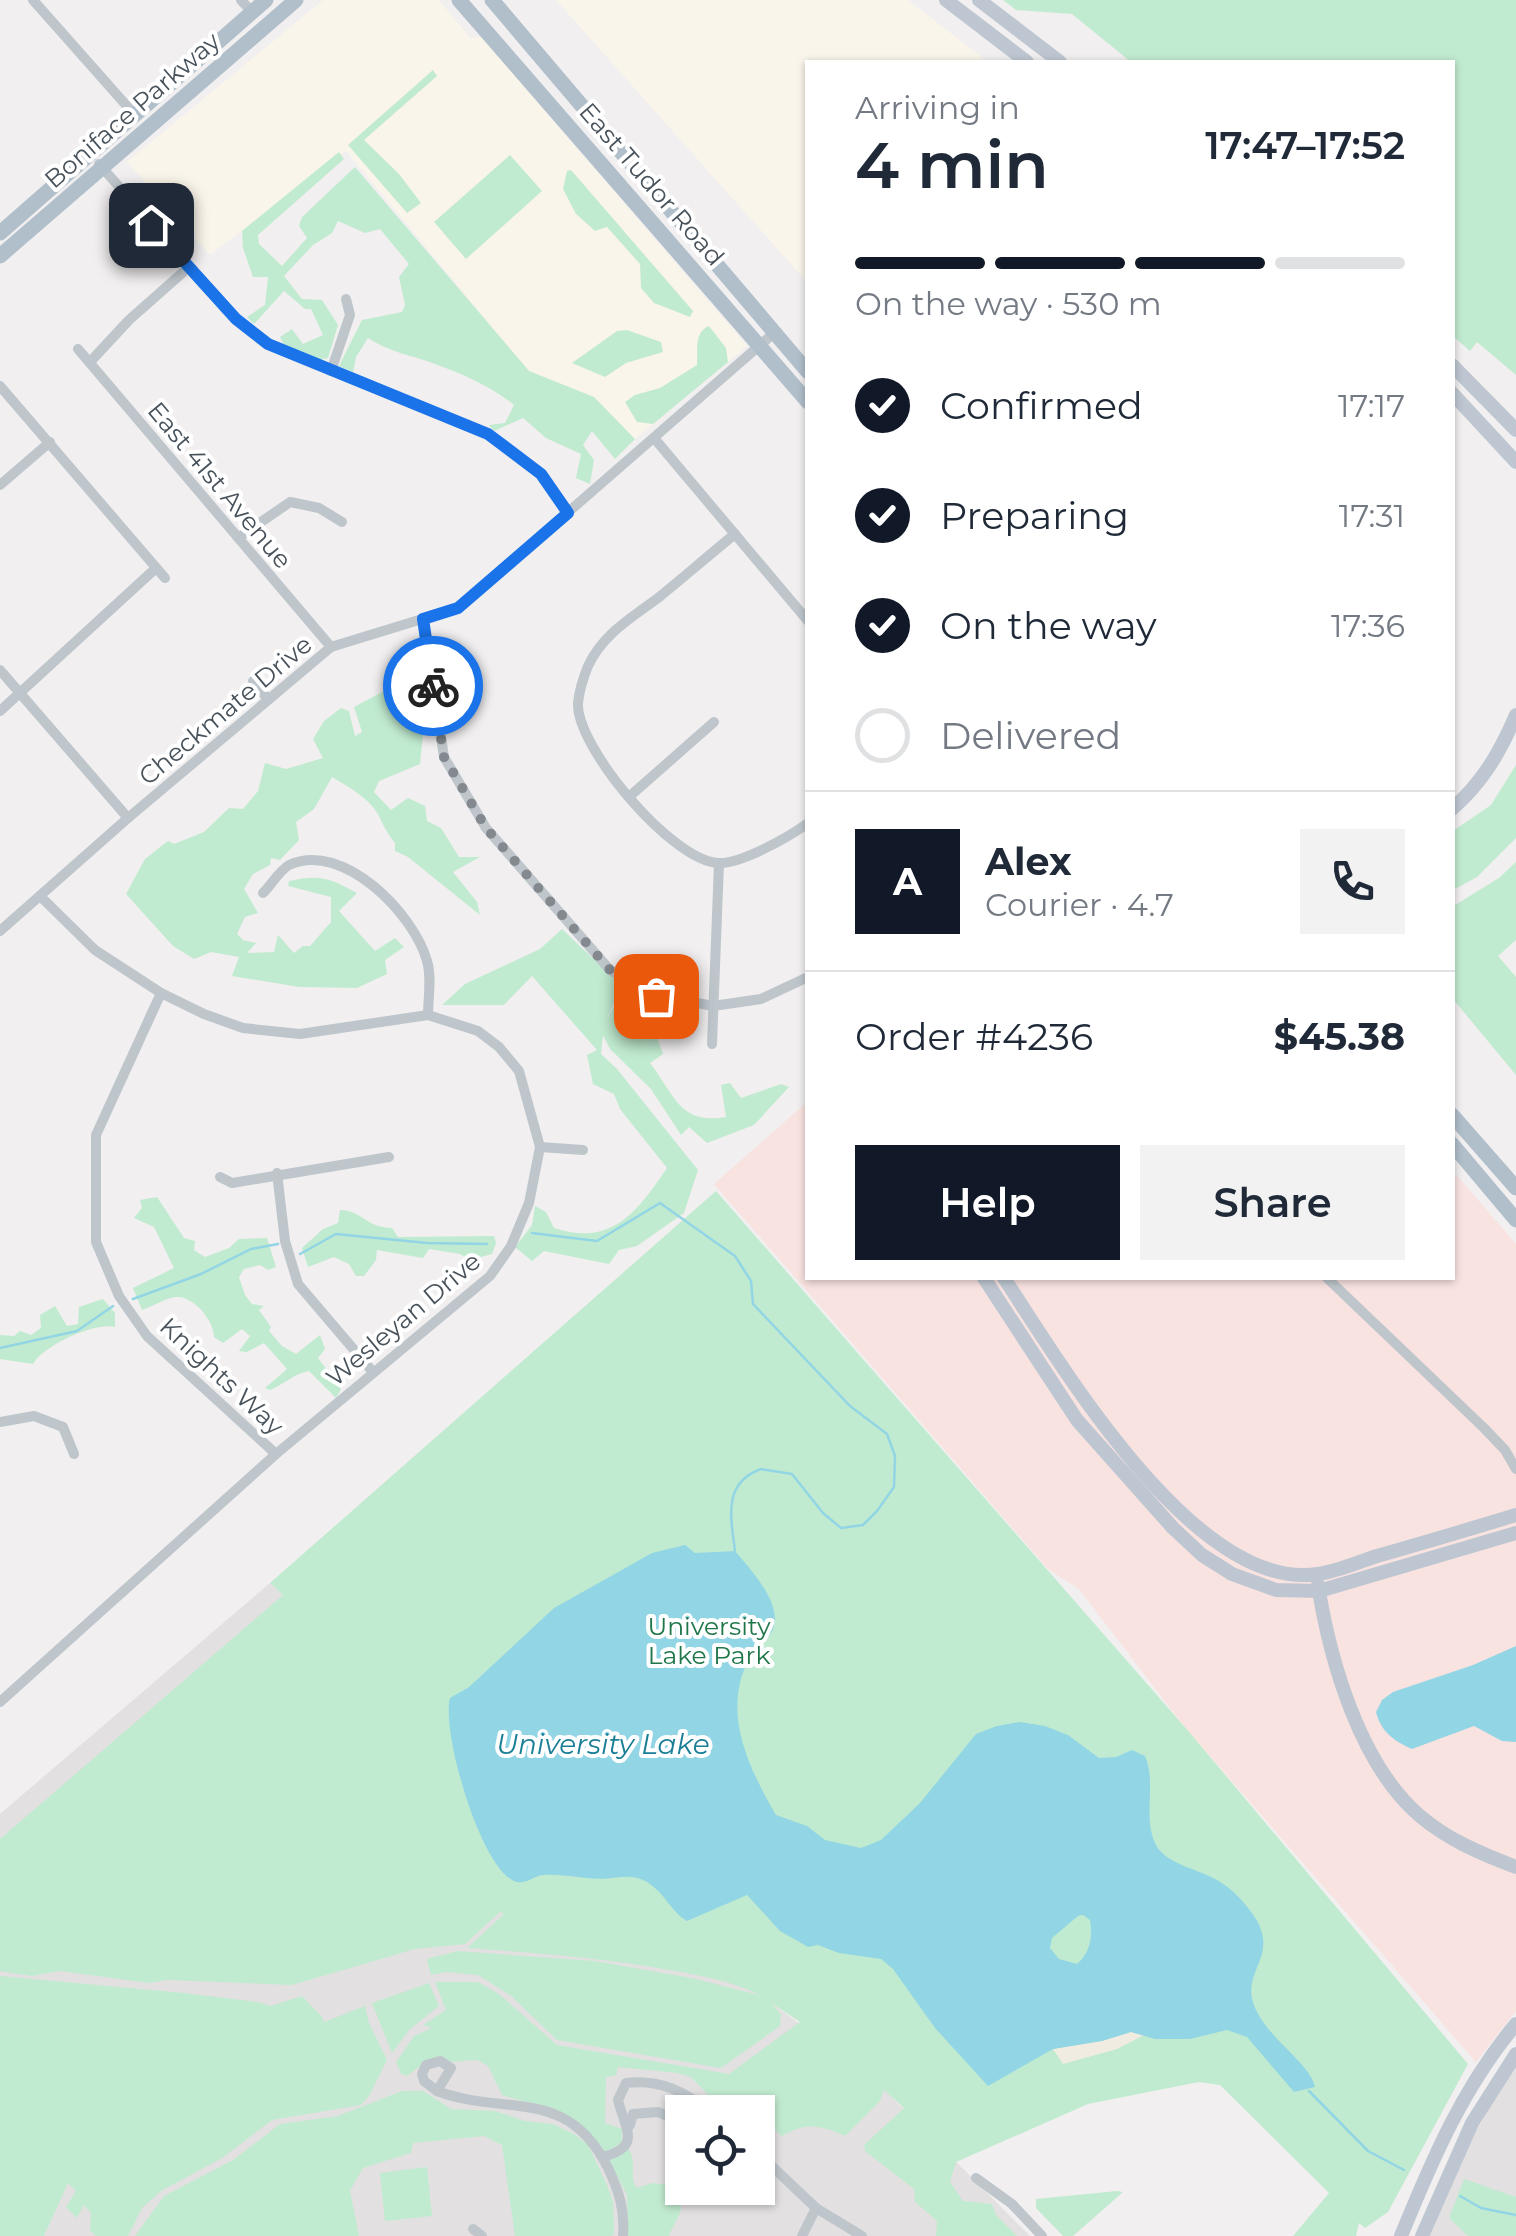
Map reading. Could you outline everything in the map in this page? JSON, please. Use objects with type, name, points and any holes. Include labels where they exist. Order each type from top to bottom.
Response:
[{"type":"main road","name":"Boniface Parkway","points":[[0,233],[134,114],[247,6],[266,0]]},
{"type":"main road","name":"Boniface Parkway","points":[[0,256],[296,0]]},
{"type":"main road","name":"East Tudor Road","points":[[458,0],[805,399]]},
{"type":"main road","name":"East Tudor Road","points":[[492,0],[805,369]]},
{"type":"main road","points":[[1455,1118],[1516,1188]]},
{"type":"main road","points":[[1455,1148],[1516,1220]]},
{"type":"street","points":[[33,0],[134,114]]},
{"type":"street","points":[[946,0],[1025,60]]},
{"type":"street","points":[[979,0],[1057,60]]},
{"type":"street","points":[[90,153],[236,319],[268,344],[488,434],[541,474],[568,513]]},
{"type":"street","points":[[90,362],[129,320],[190,267]]},
{"type":"street","points":[[331,371],[350,315],[346,299]]},
{"type":"street","name":"Checkmate Drive","points":[[0,931],[331,647],[458,608],[774,333]]},
{"type":"street","name":"East 41st Avenue","points":[[78,349],[331,647]]},
{"type":"street","points":[[1455,368],[1516,433]]},
{"type":"street","points":[[0,386],[165,578]]},
{"type":"street","points":[[1458,398],[1482,404],[1516,433]]},
{"type":"street","points":[[1458,398],[1516,462]]},
{"type":"street","points":[[654,438],[805,617]]},
{"type":"street","points":[[0,485],[50,442]]},
{"type":"street","points":[[238,538],[290,502],[320,508],[342,522]]},
{"type":"street","points":[[735,534],[610,634],[588,666],[578,705],[586,734],[608,772],[669,840],[692,854],[719,863],[782,842],[805,825]]},
{"type":"street","points":[[0,711],[156,568]]},
{"type":"street","points":[[423,619],[444,757],[486,828],[610,970],[656,996],[713,1006],[761,999],[805,978]]},
{"type":"street","points":[[0,670],[128,818]]},
{"type":"street","points":[[252,681],[267,698]]},
{"type":"street","points":[[1455,806],[1484,778],[1516,715]]},
{"type":"street","points":[[630,796],[714,722]]},
{"type":"street","points":[[264,893],[287,866],[315,860],[349,870],[379,890],[410,926],[428,963],[428,1015]]},
{"type":"street","points":[[712,1044],[719,863]]},
{"type":"street","name":"Wesleyan Drive","points":[[0,1702],[276,1454],[490,1276],[511,1246],[529,1204],[540,1147],[518,1071],[499,1046],[478,1031],[428,1015],[300,1034],[243,1028],[161,993],[95,950],[40,896]]},
{"type":"street","name":"Knights Way","points":[[161,993],[96,1135],[96,1242],[119,1296],[148,1336],[276,1454]]},
{"type":"street","points":[[540,1147],[583,1150]]},
{"type":"street","points":[[220,1177],[232,1184],[278,1173],[389,1157]]},
{"type":"street","points":[[278,1173],[285,1241],[298,1284],[373,1372]]},
{"type":"street","points":[[985,1280],[1077,1420],[1202,1555],[1232,1574],[1276,1590],[1319,1591],[1516,1533]]},
{"type":"street","points":[[1005,1280],[1090,1409],[1185,1516],[1240,1559],[1279,1573],[1317,1574],[1516,1515]]},
{"type":"street","points":[[1328,1280],[1484,1428],[1505,1450],[1516,1469]]},
{"type":"street","points":[[0,1422],[34,1416],[63,1427],[74,1454]]},
{"type":"street","points":[[1317,1574],[1329,1638],[1352,1710],[1390,1784],[1418,1815],[1448,1836],[1516,1867]]},
{"type":"street","points":[[1401,2236],[1458,2108],[1476,2076],[1516,2024]]},
{"type":"street","points":[[1422,2236],[1472,2123],[1516,2054]]},
{"type":"street","points":[[630,2125],[618,2100],[622,2085],[630,2082],[666,2086],[689,2095]]},
{"type":"street","points":[[437,2091],[516,2103],[563,2118],[584,2131],[602,2157],[621,2200],[623,2236]]},
{"type":"street","points":[[602,2157],[626,2145],[633,2114],[647,2110],[665,2117]]},
{"type":"street","points":[[775,2169],[816,2208],[862,2236]]},
{"type":"street","points":[[976,2178],[1012,2204],[1042,2236]]},
{"type":"street","points":[[802,2236],[816,2208]]},
{"type":"shaded area","points":[[323,0],[439,0],[470,38],[481,37],[747,346],[635,439],[594,397],[529,371],[346,151],[210,255],[127,162]]},
{"type":"shaded area","points":[[556,0],[908,0],[985,60],[805,60],[805,280]]},
{"type":"shaded area","points":[[805,1104],[805,1280],[1455,1280],[1455,1173],[1516,1244],[1516,2011],[1476,2062],[1183,1725],[1079,1589],[1048,1569],[714,1184]]},
{"type":"shaded area","points":[[270,1583],[412,1703],[687,1957],[765,1998],[877,2082],[1030,2236],[0,2236],[0,1814]]},
{"type":"shaded area","points":[[1516,2064],[1516,2236],[1429,2236],[1471,2139]]},
{"type":"green space","points":[[1003,0],[1516,0],[1516,375],[1477,342],[1470,351],[1455,338],[1455,60],[1129,60],[1072,14],[1016,10]]},
{"type":"green space","points":[[433,70],[437,76],[364,140],[399,174],[421,203],[407,213],[348,145]]},
{"type":"green space","points":[[339,152],[344,159],[258,235],[259,244],[282,266],[307,238],[299,226],[302,217],[355,167],[529,371],[594,397],[635,439],[615,459],[592,431],[583,445],[594,460],[590,484],[576,478],[581,454],[546,438],[523,418],[494,431],[489,425],[505,423],[514,405],[466,377],[368,338],[356,357],[353,372],[339,366],[362,320],[402,312],[405,305],[399,277],[409,264],[380,229],[365,233],[338,221],[332,233],[313,245],[284,276],[302,299],[322,300],[338,325],[328,358],[313,361],[286,349],[280,337],[292,329],[303,344],[323,335],[311,309],[305,309],[284,291],[254,324],[247,317],[265,305],[268,277],[253,277],[242,231]]},
{"type":"green space","points":[[510,155],[542,191],[466,259],[434,222]]},
{"type":"green space","points":[[571,170],[693,311],[690,317],[654,303],[641,288],[640,264],[607,227],[595,231],[576,214],[563,189],[567,171]]},
{"type":"green space","points":[[709,326],[726,348],[728,362],[653,424],[637,422],[625,402],[660,388],[697,365],[699,337]]},
{"type":"green space","points":[[627,330],[661,342],[663,352],[626,363],[605,377],[572,363],[617,331]]},
{"type":"green space","points":[[423,679],[430,722],[423,735],[420,764],[379,781],[374,792],[391,810],[408,798],[425,806],[427,821],[441,828],[459,857],[480,857],[453,872],[477,902],[480,915],[408,857],[395,851],[395,843],[374,808],[332,777],[314,809],[296,822],[299,840],[280,860],[271,858],[270,865],[253,874],[244,889],[258,913],[245,917],[237,934],[256,943],[247,953],[274,952],[278,935],[294,953],[310,946],[331,922],[331,897],[288,886],[289,881],[324,879],[357,893],[339,911],[375,951],[395,938],[404,947],[385,960],[387,974],[357,988],[299,987],[232,976],[239,957],[211,952],[194,959],[173,946],[126,894],[145,859],[168,841],[174,844],[204,832],[229,808],[243,809],[258,791],[265,763],[286,769],[323,758],[313,739],[324,721],[341,708],[349,711],[355,736],[362,732],[354,707],[397,684]]},
{"type":"green space","points":[[1516,765],[1516,838],[1477,877],[1455,889],[1455,830],[1491,805]]},
{"type":"green space","points":[[1516,862],[1516,940],[1498,956],[1516,977],[1516,1075],[1455,1001],[1455,905],[1499,878]]},
{"type":"green space","points":[[562,929],[622,986],[606,1020],[624,989],[644,1001],[636,1024],[638,1027],[651,1022],[663,1054],[650,1063],[688,1112],[710,1118],[726,1117],[721,1085],[730,1083],[741,1098],[781,1084],[789,1087],[754,1125],[707,1143],[689,1127],[681,1135],[651,1089],[610,1049],[603,1035],[601,1054],[698,1170],[684,1213],[637,1246],[619,1250],[609,1264],[544,1251],[532,1261],[515,1247],[532,1225],[535,1206],[546,1212],[554,1228],[574,1233],[607,1229],[621,1222],[645,1199],[667,1168],[620,1109],[614,1094],[593,1084],[587,1055],[597,1050],[532,976],[504,1005],[442,1005],[465,984],[540,949]]},
{"type":"green space","name":"University Lake Park","points":[[716,1191],[1190,1733],[1468,2064],[1388,2212],[1365,2228],[1359,2223],[1356,2236],[1293,2236],[1329,2193],[1220,2085],[1199,2082],[1088,2104],[956,2162],[950,2182],[963,2201],[992,2204],[996,2215],[1017,2236],[936,2236],[937,2221],[915,2202],[914,2189],[865,2151],[864,2145],[904,2108],[884,2090],[880,2101],[845,2136],[813,2127],[782,2136],[775,2130],[775,2095],[708,2095],[691,2077],[618,2067],[616,2075],[606,2077],[605,2123],[622,2129],[622,2142],[605,2153],[573,2120],[502,2095],[488,2066],[477,2060],[423,2064],[407,2076],[401,2074],[396,2062],[414,2036],[432,2028],[423,2025],[446,2010],[435,1982],[478,1982],[499,1994],[557,2045],[729,2074],[800,2022],[771,2003],[781,2014],[780,2026],[721,2068],[557,2040],[511,1996],[478,1975],[431,1975],[427,1959],[458,1951],[595,1961],[692,1978],[759,1995],[716,1979],[644,1966],[568,1956],[467,1948],[504,1914],[500,1912],[465,1944],[415,1949],[292,1985],[168,1980],[149,1983],[60,1971],[32,1976],[0,1971],[0,1839],[283,1595],[270,1583]]},
{"type":"green space","points":[[157,1197],[184,1238],[195,1241],[194,1250],[205,1257],[229,1248],[239,1239],[267,1238],[276,1267],[244,1269],[239,1277],[245,1295],[252,1304],[264,1306],[259,1310],[271,1327],[269,1331],[296,1354],[320,1335],[325,1349],[318,1358],[341,1389],[336,1398],[309,1371],[270,1390],[265,1388],[287,1369],[264,1343],[247,1352],[239,1351],[250,1336],[242,1329],[223,1343],[214,1337],[207,1317],[189,1300],[171,1298],[142,1310],[133,1288],[174,1268],[154,1227],[134,1218],[142,1208],[140,1200]]},
{"type":"green space","points":[[340,1210],[392,1228],[398,1237],[494,1236],[496,1243],[492,1254],[470,1260],[460,1254],[429,1249],[423,1258],[377,1250],[376,1260],[364,1276],[356,1276],[349,1264],[334,1257],[308,1267],[302,1248],[323,1229],[338,1223]]},
{"type":"green space","points":[[103,1299],[115,1313],[115,1327],[95,1328],[70,1337],[47,1350],[33,1364],[0,1359],[0,1335],[14,1336],[20,1331],[31,1335],[41,1328],[40,1315],[55,1306],[67,1326],[78,1324],[79,1307]]},
{"type":"green space","points":[[0,1976],[184,1993],[271,2006],[302,1996],[324,2022],[365,2006],[387,2060],[361,2105],[272,2120],[222,2158],[161,2191],[142,2208],[128,2236],[96,2236],[90,2230],[91,2213],[84,2205],[77,2218],[66,2207],[76,2191],[68,2183],[44,2236],[0,2236]]},
{"type":"green space","points":[[429,1983],[439,2006],[410,2029],[392,2053],[372,2003]]},
{"type":"green space","points":[[402,2091],[423,2091],[451,2109],[495,2111],[525,2121],[553,2124],[574,2134],[588,2145],[607,2185],[613,2202],[612,2236],[515,2236],[502,2145],[484,2136],[413,2143],[411,2153],[363,2168],[350,2191],[359,2236],[135,2236],[164,2196],[233,2160],[280,2124],[338,2116]]},
{"type":"green space","points":[[628,2149],[637,2188],[652,2183],[665,2185],[665,2205],[681,2206],[669,2236],[628,2236],[627,2195],[608,2158]]},
{"type":"green space","points":[[427,2167],[432,2216],[385,2221],[380,2173]]},
{"type":"green space","points":[[1464,2179],[1516,2197],[1516,2236],[1468,2236],[1449,2218]]},
{"type":"green space","points":[[1123,2192],[1073,2236],[1063,2236],[1036,2208],[1036,2199]]},
{"type":"sand","points":[[1131,2032],[1144,2035],[1117,2049],[1063,2064],[1053,2049],[1102,2041]]},
{"type":"water","name":"University Lake","points":[[685,1545],[695,1553],[735,1551],[766,1592],[775,1617],[773,1628],[750,1658],[742,1676],[737,1700],[741,1735],[752,1769],[776,1815],[807,1826],[825,1840],[861,1848],[881,1840],[920,1803],[976,1734],[997,1726],[1020,1722],[1045,1726],[1068,1735],[1099,1758],[1116,1757],[1132,1750],[1145,1756],[1150,1778],[1150,1824],[1156,1845],[1175,1861],[1227,1887],[1257,1920],[1263,1947],[1251,1989],[1253,2002],[1266,2026],[1305,2068],[1315,2087],[1294,2092],[1247,2037],[1227,2030],[1190,2039],[1155,2039],[1131,2032],[1053,2049],[988,2086],[935,2028],[893,1969],[881,1959],[839,1953],[818,1945],[808,1947],[780,1931],[747,1895],[687,1921],[656,1889],[635,1877],[552,1875],[514,1881],[501,1870],[476,1826],[451,1739],[450,1698],[469,1687],[554,1608],[652,1553]],"holes":[[[1078,1916],[1090,1920],[1090,1944],[1085,1955],[1077,1964],[1059,1959],[1050,1948],[1052,1938]]]},
{"type":"water","points":[[1516,1646],[1516,1742],[1502,1741],[1474,1726],[1412,1749],[1394,1739],[1381,1725],[1376,1712],[1382,1700],[1393,1692]]},
{"type":"waterway","points":[[532,1233],[597,1241],[660,1203],[735,1256],[751,1281],[753,1304],[850,1406],[887,1434],[895,1456],[894,1487],[863,1525],[841,1528],[823,1513],[792,1474],[761,1469],[749,1475],[735,1492],[731,1514],[735,1551]]},
{"type":"waterway","points":[[300,1254],[336,1234],[487,1244]]},
{"type":"waterway","points":[[133,1299],[201,1274],[251,1249],[278,1244]]},
{"type":"waterway","points":[[0,1348],[77,1331],[113,1306]]},
{"type":"waterway","points":[[1309,2091],[1368,2151],[1404,2170]]},
{"type":"waterway","points":[[1460,2196],[1481,2208],[1516,2215]]},
{"type":"way so far","points":[[433,686],[444,757],[486,828],[610,970],[656,996]]},
{"type":"route","points":[[151,225],[236,319],[268,344],[488,434],[541,474],[568,513],[458,608],[423,619],[433,686]]}]
